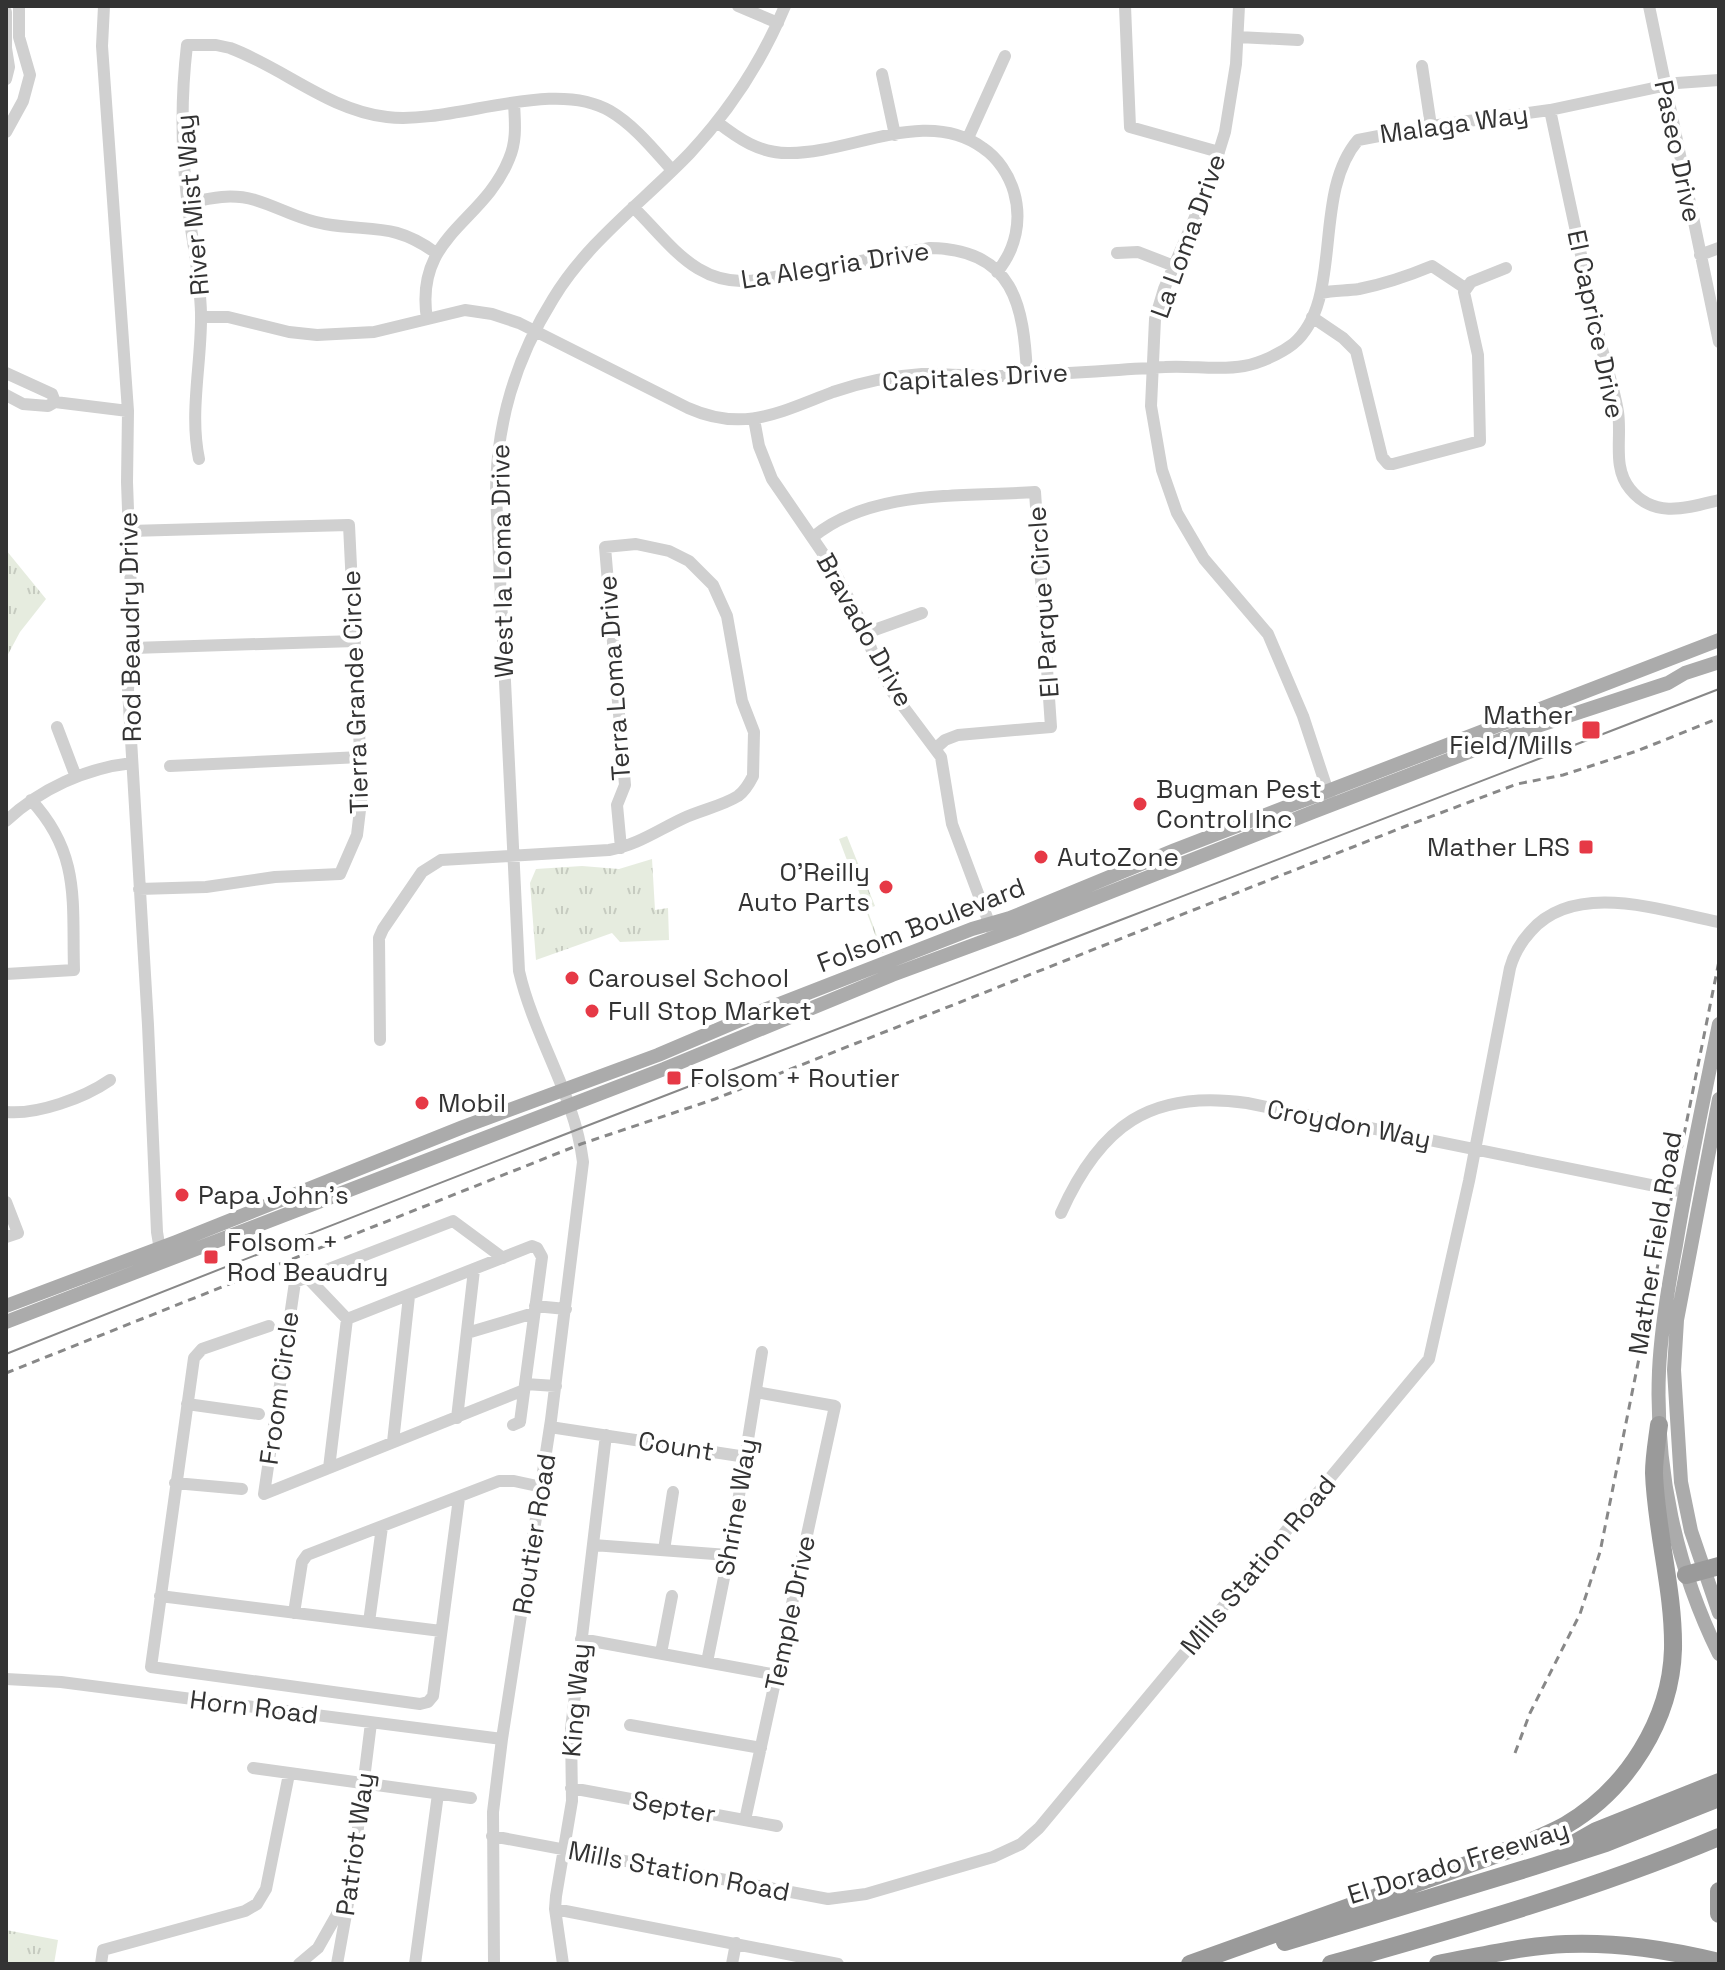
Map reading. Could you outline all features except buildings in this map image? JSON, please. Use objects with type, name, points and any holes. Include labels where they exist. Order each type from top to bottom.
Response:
[{"type":"highway","points":[[1190,1964],[1528,1843],[1566,1825],[1600,1800],[1629,1769],[1652,1733],[1666,1694],[1673,1652],[1671,1609],[1654,1471],[1659,1425]]},
{"type":"highway","points":[[1535,1866],[1596,1831],[1719,1782]]},
{"type":"highway","name":"El Dorado Freeway","points":[[1209,1964],[1606,1843],[1719,1798]]},
{"type":"highway","points":[[1331,1964],[1522,1910],[1653,1865],[1719,1837]]},
{"type":"highway","points":[[1719,1891],[1719,1914]]},
{"type":"highway","points":[[1438,1964],[1564,1944],[1656,1948],[1719,1962]]},
{"type":"main road","name":"Folsom Boulevard","points":[[6,1322],[402,1151],[658,1055],[759,1012],[992,930],[1330,798],[1719,640]]},
{"type":"main road","name":"Folsom Boulevard","points":[[1330,798],[1668,683],[1685,673],[1719,662]]},
{"type":"main road","name":"Folsom Boulevard","points":[[6,1306],[161,1254],[181,1256],[710,1051],[992,930]]},
{"type":"main road","points":[[710,1051],[723,1038],[756,1023],[759,1012]]},
{"type":"main road","name":"Mather Field Road","points":[[1719,1024],[1663,1318],[1659,1370],[1659,1425],[1674,1533],[1703,1570],[1719,1654]]},
{"type":"main road","name":"Mather Field Road","points":[[1719,1099],[1679,1308],[1674,1370],[1681,1482],[1691,1531],[1719,1613]]},
{"type":"main road","points":[[350,1189],[357,1179],[390,1165],[402,1151]]},
{"type":"main road","points":[[1679,1308],[1674,1297],[1689,1212],[1685,1192]]},
{"type":"street","points":[[6,132],[12,106],[28,86],[30,75],[19,37],[19,6]]},
{"type":"street","name":"Rod Beaudry Drive","points":[[104,6],[102,46],[128,411],[133,648],[128,689],[161,1254]]},
{"type":"street","points":[[738,6],[778,23]]},
{"type":"street","name":"West la Loma Drive","points":[[569,1106],[533,1021],[519,971],[496,471],[499,437],[516,369],[553,298],[633,207],[717,122],[748,78],[785,6]]},
{"type":"street","points":[[1125,6],[1130,127],[1219,152]]},
{"type":"street","name":"La Loma Drive","points":[[1239,6],[1233,90],[1219,152],[1201,207],[1174,266],[1155,319],[1151,406],[1167,488],[1177,513],[1204,559],[1268,634],[1303,716],[1330,798]]},
{"type":"street","name":"Paseo Drive","points":[[1649,6],[1719,342]]},
{"type":"street","points":[[6,12],[9,67],[6,79]]},
{"type":"street","points":[[1238,37],[1298,40]]},
{"type":"street","name":"River Mist Way","points":[[199,459],[195,435],[201,317],[182,134],[187,45],[216,45],[244,53],[332,101],[368,114],[422,118],[514,103],[574,98],[600,106],[622,119],[672,170]]},
{"type":"street","points":[[968,138],[1005,56]]},
{"type":"street","points":[[1422,66],[1431,126]]},
{"type":"street","points":[[882,74],[895,135]]},
{"type":"street","name":"Malaga Way","points":[[1152,368],[1234,368],[1255,363],[1293,344],[1312,317],[1321,293],[1329,216],[1341,175],[1354,145],[1365,136],[1550,110],[1664,86],[1719,80]]},
{"type":"street","points":[[427,319],[425,288],[436,253],[504,171],[514,142],[514,103]]},
{"type":"street","name":"El Caprice Drive","points":[[1550,110],[1616,400],[1621,471],[1629,489],[1656,508],[1683,509],[1719,500]]},
{"type":"street","points":[[717,122],[752,145],[788,153],[932,130],[968,138],[997,161],[1014,192],[1018,218],[1016,233],[1009,256],[997,272]]},
{"type":"street","points":[[187,203],[213,197],[240,197],[307,220],[398,232],[436,253]]},
{"type":"street","name":"La Alegria Drive","points":[[633,207],[686,262],[723,280],[750,281],[930,248],[960,251],[997,272],[1009,284],[1020,309],[1027,375]]},
{"type":"street","points":[[1700,255],[1719,248]]},
{"type":"street","points":[[1117,253],[1138,252],[1174,266]]},
{"type":"street","points":[[1321,293],[1375,285],[1432,266],[1465,288]]},
{"type":"street","points":[[1312,317],[1356,351],[1382,457],[1393,464],[1480,441],[1478,355],[1463,295],[1471,282],[1506,268]]},
{"type":"street","name":"Capitales Drive","points":[[201,317],[228,317],[279,330],[317,335],[374,332],[465,310],[480,311],[506,317],[700,413],[729,420],[781,413],[860,384],[888,378],[926,374],[1027,375],[1152,368]]},
{"type":"street","points":[[6,373],[52,394],[55,402]]},
{"type":"street","points":[[6,395],[23,404],[48,406],[55,402],[128,411]]},
{"type":"street","name":"Bravado Drive","points":[[754,419],[759,446],[772,479],[813,537],[866,633],[893,693],[936,748],[945,771],[947,808],[992,930]]},
{"type":"street","name":"El Parque Circle","points":[[813,537],[824,528],[884,502],[1035,492],[1051,727],[958,735],[936,748]]},
{"type":"street","name":"Tierra Grande Circle","points":[[129,531],[349,525],[361,757],[360,819],[357,835],[340,874],[275,877],[206,887],[139,889]]},
{"type":"street","name":"Terra Loma Drive","points":[[380,1040],[379,938],[422,872],[441,860],[621,848],[736,797],[753,776],[754,732],[742,701],[727,616],[719,595],[702,572],[680,555],[636,544],[605,547],[625,785],[617,805],[621,848]]},
{"type":"street","points":[[866,633],[922,613]]},
{"type":"street","points":[[133,648],[355,641]]},
{"type":"street","points":[[57,727],[76,777]]},
{"type":"street","points":[[170,766],[361,757]]},
{"type":"street","points":[[6,821],[31,800],[76,777],[132,763]]},
{"type":"street","points":[[6,974],[74,970],[72,880],[67,856],[54,827],[31,800]]},
{"type":"street","name":"Mills Station Road","points":[[492,1836],[814,1898],[842,1899],[945,1873],[1007,1852],[1021,1844],[1039,1828],[1429,1359],[1513,958],[1535,926],[1563,908],[1600,902],[1719,922]]},
{"type":"street","points":[[6,1112],[46,1108],[110,1080]]},
{"type":"street","name":"Croydon Way","points":[[1061,1213],[1080,1173],[1116,1132],[1143,1113],[1181,1101],[1225,1099],[1685,1192]]},
{"type":"street","name":"Routier Road","points":[[494,1964],[492,1836],[502,1739],[542,1487],[583,1162],[580,1135],[569,1106]]},
{"type":"street","points":[[6,1202],[18,1233],[6,1237]]},
{"type":"street","name":"Froom Circle","points":[[503,1258],[453,1221],[295,1282],[264,1494],[457,1418],[524,1387]]},
{"type":"street","points":[[347,1319],[532,1246],[541,1251],[520,1422],[513,1425]]},
{"type":"street","points":[[457,1418],[474,1270]]},
{"type":"street","points":[[307,1277],[347,1319]]},
{"type":"street","points":[[393,1442],[409,1296]]},
{"type":"street","points":[[467,1333],[535,1309],[566,1309]]},
{"type":"street","points":[[329,1468],[347,1319]]},
{"type":"street","points":[[269,1326],[197,1352],[175,1483],[151,1667],[420,1704],[428,1702],[433,1696],[459,1498]]},
{"type":"street","name":"Shrine Way","points":[[707,1662],[746,1457],[762,1352]]},
{"type":"street","points":[[524,1387],[556,1386]]},
{"type":"street","name":"Temple Drive","points":[[745,1820],[835,1406],[756,1392]]},
{"type":"street","points":[[187,1404],[259,1414]]},
{"type":"street","name":"Count","points":[[550,1427],[746,1457]]},
{"type":"street","name":"King Way","points":[[563,1964],[555,1909],[572,1801],[571,1729],[606,1435]]},
{"type":"street","points":[[294,1613],[304,1558],[499,1481],[542,1487]]},
{"type":"street","points":[[175,1483],[242,1489]]},
{"type":"street","points":[[664,1550],[673,1492]]},
{"type":"street","points":[[369,1622],[382,1527]]},
{"type":"street","points":[[593,1545],[728,1555]]},
{"type":"street","points":[[160,1596],[441,1631]]},
{"type":"street","points":[[661,1653],[672,1596]]},
{"type":"street","points":[[581,1639],[777,1675]]},
{"type":"street","name":"Horn Road","points":[[6,1679],[61,1682],[502,1739]]},
{"type":"street","name":"Patriot Way","points":[[337,1964],[350,1892],[371,1723]]},
{"type":"street","points":[[630,1725],[761,1748]]},
{"type":"street","points":[[253,1768],[471,1798]]},
{"type":"street","points":[[101,1964],[103,1950],[245,1911],[257,1904],[266,1889],[289,1774]]},
{"type":"street","name":"Septer","points":[[571,1788],[777,1826]]},
{"type":"street","points":[[415,1964],[438,1794]]},
{"type":"street","points":[[299,1964],[322,1942],[350,1892]]},
{"type":"street","points":[[555,1909],[736,1943],[807,1961],[838,1964]]},
{"type":"street","points":[[732,1964],[736,1943]]},
{"type":"green space","points":[[6,550],[46,599],[20,632],[6,658]]},
{"type":"green space","points":[[847,836],[875,906],[867,909],[877,936],[885,943],[900,940],[902,945],[882,953],[839,839]]},
{"type":"green space","points":[[652,859],[655,910],[668,908],[669,940],[620,942],[612,933],[536,960],[530,883],[536,869],[582,866],[619,869]]},
{"type":"green space","points":[[6,1930],[58,1940],[54,1964],[6,1964]]},
{"type":"tram line","points":[[6,1354],[647,1102],[1719,689]]},
{"type":"railway","points":[[6,1373],[581,1144],[715,1099],[1406,826],[1517,784],[1563,775],[1637,751],[1719,718]]},
{"type":"railway","points":[[1515,1753],[1530,1713],[1580,1614],[1600,1552],[1719,961]]},
{"type":"place","name":"Mather Field/Mills","points":[[1591,730]]},
{"type":"place","name":"Bugman Pest Control Inc","points":[[1140,804]]},
{"type":"place","name":"Mather LRS","points":[[1586,847]]},
{"type":"place","name":"AutoZone","points":[[1041,857]]},
{"type":"place","name":"O'Reilly Auto Parts","points":[[886,887]]},
{"type":"place","name":"Carousel School","points":[[572,978]]},
{"type":"place","name":"Full Stop Market","points":[[592,1011]]},
{"type":"place","name":"Folsom + Routier","points":[[674,1078]]},
{"type":"place","name":"Mobil","points":[[422,1103]]},
{"type":"place","name":"Papa John's","points":[[182,1195]]},
{"type":"place","name":"Folsom + Rod Beaudry","points":[[211,1257]]}]
